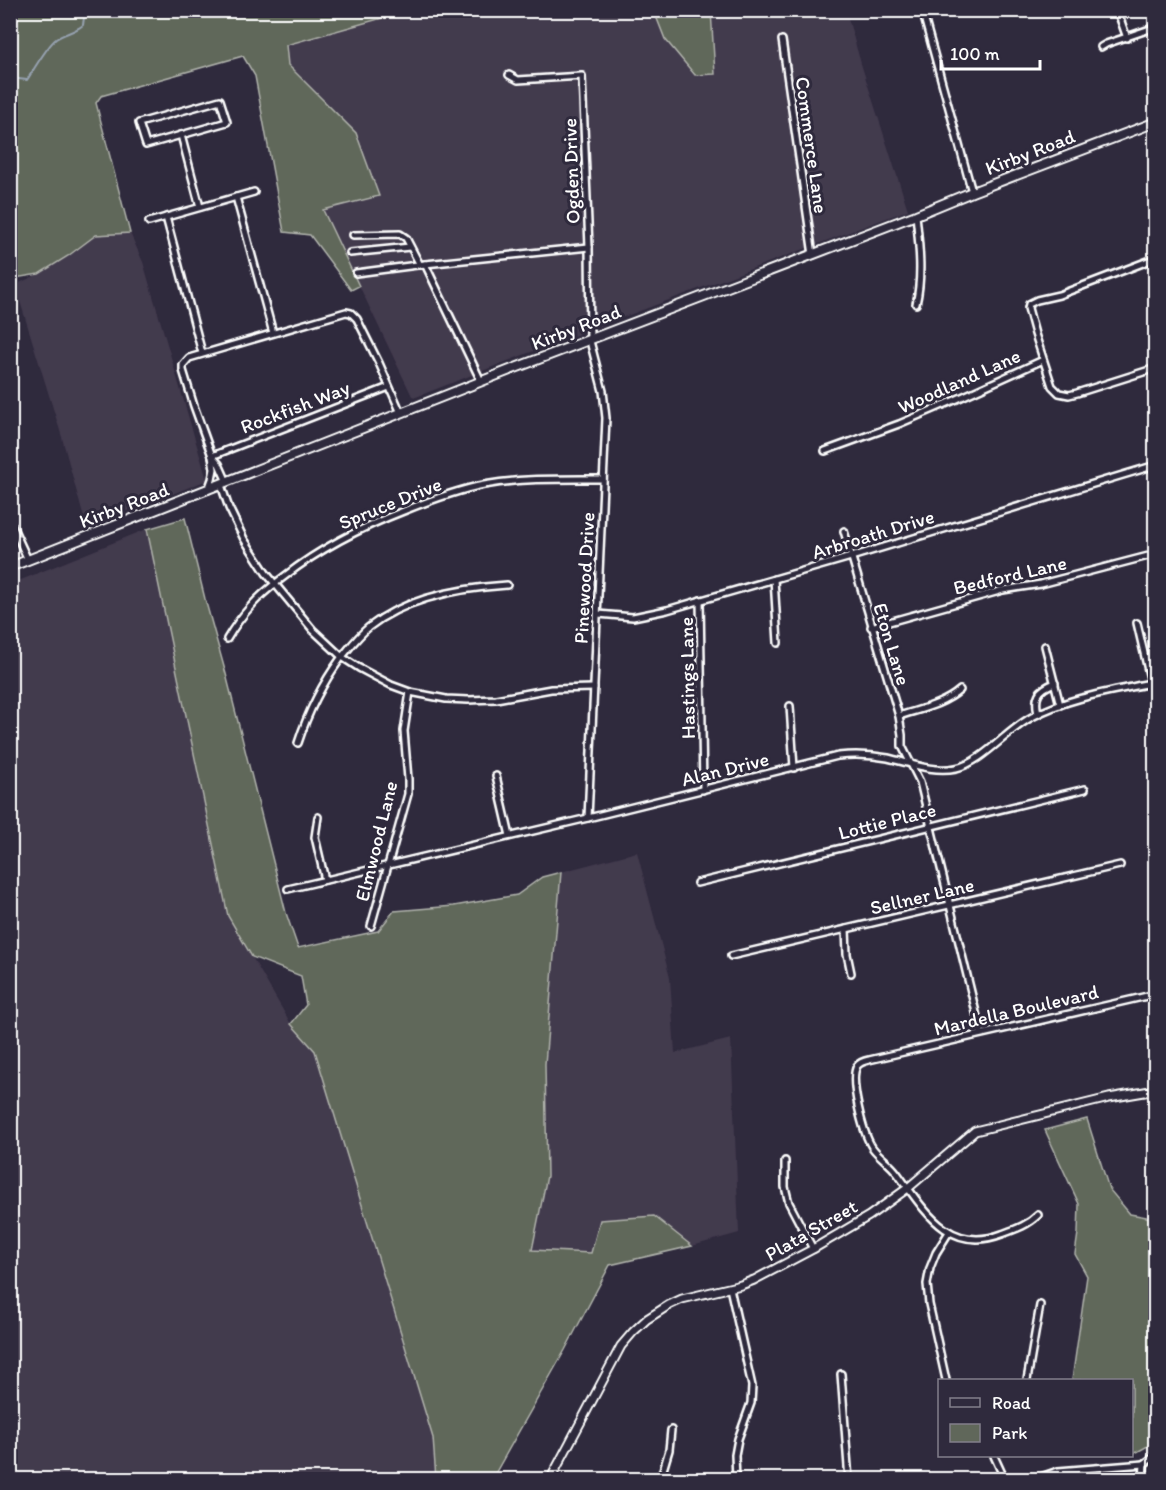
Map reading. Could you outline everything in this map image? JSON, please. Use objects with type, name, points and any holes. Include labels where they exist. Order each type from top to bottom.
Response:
[{"type":"main road","name":"Kirby Road","points":[[10,567],[555,352],[590,341],[1155,122]]},
{"type":"street","points":[[922,10],[972,192]]},
{"type":"street","points":[[1118,10],[1127,38]]},
{"type":"street","points":[[1101,47],[1155,27]]},
{"type":"street","name":"Commerce Lane","points":[[782,40],[813,255]]},
{"type":"street","name":"Ogden Drive","points":[[509,75],[518,80],[582,76],[589,247],[590,341]]},
{"type":"street","points":[[220,100],[226,122],[181,135],[146,145],[139,123],[220,100]]},
{"type":"street","points":[[181,135],[200,207]]},
{"type":"street","points":[[149,222],[255,192]]},
{"type":"street","points":[[236,197],[273,333]]},
{"type":"street","points":[[916,215],[919,275],[916,304]]},
{"type":"street","points":[[166,217],[202,353]]},
{"type":"street","points":[[352,235],[400,234],[404,236],[423,264],[481,381]]},
{"type":"street","points":[[350,253],[410,247]]},
{"type":"street","points":[[356,273],[589,247]]},
{"type":"street","points":[[1043,360],[1028,311],[1029,304],[1059,295],[1155,258]]},
{"type":"street","points":[[208,490],[214,469],[212,456],[183,370],[183,365],[189,358],[346,312],[351,313],[357,319],[379,363],[401,413]]},
{"type":"street","name":"Pinewood Drive","points":[[588,818],[605,447],[605,406],[590,341]]},
{"type":"street","name":"Woodland Lane","points":[[825,451],[940,407],[1043,360],[1052,386],[1063,395],[1077,393],[1155,368]]},
{"type":"street","name":"Rockfish Way","points":[[212,456],[389,387]]},
{"type":"street","points":[[10,425],[10,448]]},
{"type":"street","points":[[212,456],[219,464],[230,508],[244,539],[258,562],[314,630],[342,657],[379,679],[410,692],[446,699],[482,700],[551,689],[594,688]]},
{"type":"street","name":"Arbroath Drive","points":[[597,614],[641,616],[851,557],[1155,465]]},
{"type":"street","name":"Spruce Drive","points":[[227,639],[264,592],[305,561],[348,535],[377,522],[447,495],[483,485],[550,479],[603,479]]},
{"type":"street","points":[[10,521],[28,560]]},
{"type":"street","name":"Eton Lane","points":[[844,531],[899,716],[903,735],[902,746],[920,782],[981,1033]]},
{"type":"street","name":"Bedford Lane","points":[[871,627],[1004,590],[1041,584],[1155,554]]},
{"type":"street","points":[[774,579],[778,643]]},
{"type":"street","points":[[298,743],[315,699],[327,678],[368,627],[399,609],[442,594],[507,585]]},
{"type":"street","name":"Hastings Lane","points":[[700,600],[703,790]]},
{"type":"street","points":[[1137,623],[1153,682]]},
{"type":"street","points":[[1046,646],[1060,705]]},
{"type":"street","name":"Alan Drive","points":[[288,889],[838,756],[886,758],[932,769],[960,767],[982,754],[1017,726],[1038,714],[1060,705],[1153,682]]},
{"type":"street","points":[[1038,714],[1036,703],[1038,696],[1045,688],[1055,684]]},
{"type":"street","points":[[899,716],[943,702],[960,690]]},
{"type":"street","name":"Elmwood Lane","points":[[371,926],[408,794],[404,731],[410,692]]},
{"type":"street","points":[[790,706],[794,768]]},
{"type":"street","points":[[496,776],[510,836]]},
{"type":"street","name":"Lottie Place","points":[[697,883],[1085,789]]},
{"type":"street","points":[[318,817],[315,837],[325,880]]},
{"type":"street","name":"Sellner Lane","points":[[731,956],[1120,865]]},
{"type":"street","points":[[846,929],[847,954],[851,973]]},
{"type":"street","name":"Mardella Boulevard","points":[[908,1188],[893,1168],[874,1149],[866,1136],[855,1086],[856,1069],[861,1062],[1155,994]]},
{"type":"street","name":"Plata Street","points":[[550,1479],[615,1357],[633,1332],[655,1312],[682,1299],[741,1285],[768,1274],[813,1249],[869,1216],[908,1188],[975,1131],[1155,1089]]},
{"type":"street","points":[[785,1161],[785,1187],[789,1203],[813,1249]]},
{"type":"street","points":[[908,1188],[931,1217],[949,1232],[968,1239],[993,1238],[1023,1227],[1038,1215]]},
{"type":"street","points":[[946,1379],[929,1304],[927,1284],[936,1253],[949,1232]]},
{"type":"street","points":[[730,1287],[752,1386],[751,1403],[738,1439],[735,1455],[736,1479]]},
{"type":"street","points":[[1027,1379],[1040,1305]]},
{"type":"street","points":[[842,1374],[849,1479]]},
{"type":"street","points":[[660,1479],[669,1450],[671,1430]]},
{"type":"street","points":[[1032,1479],[1058,1471],[1144,1464],[1155,1455]]},
{"type":"street","points":[[995,1457],[1005,1479]]},
{"type":"street","points":[[1143,1479],[1144,1464]]},
{"type":"shaded area","points":[[283,11],[654,11],[666,39],[695,75],[715,74],[711,11],[846,11],[908,210],[416,397],[412,396],[323,210],[379,196],[356,133],[288,64]]},
{"type":"shaded area","points":[[130,233],[143,262],[207,480],[86,526],[61,434],[15,285],[39,274],[96,235]]},
{"type":"shaded area","points":[[147,529],[195,744],[228,916],[291,1024],[315,1051],[433,1438],[436,1479],[11,1480],[11,584]]},
{"type":"shaded area","points":[[637,852],[670,978],[675,1053],[731,1039],[739,1233],[692,1246],[654,1216],[600,1220],[591,1253],[532,1250],[547,1176],[545,1064],[561,872]]},
{"type":"green space","points":[[10,11],[407,11],[286,45],[288,65],[356,133],[379,196],[323,210],[359,286],[351,290],[310,235],[284,232],[255,76],[243,56],[101,96],[96,103],[130,233],[96,235],[39,274],[15,278],[10,263]]},
{"type":"green space","points":[[654,11],[711,11],[715,74],[695,75],[665,39]]},
{"type":"green space","points":[[185,518],[286,913],[298,948],[378,931],[394,911],[454,906],[517,895],[542,877],[561,872],[545,1064],[547,1176],[532,1250],[591,1253],[600,1220],[654,1216],[692,1246],[610,1265],[492,1479],[436,1479],[433,1438],[315,1051],[291,1024],[306,1005],[301,976],[252,957],[228,916],[147,529]]},
{"type":"green space","points":[[1087,1119],[1109,1189],[1130,1214],[1155,1217],[1155,1442],[1137,1452],[1133,1453],[1133,1379],[1072,1379],[1087,1276],[1075,1254],[1079,1204],[1045,1130]]},
{"type":"waterway","points":[[10,78],[27,80],[52,42],[83,25],[85,10]]}]
